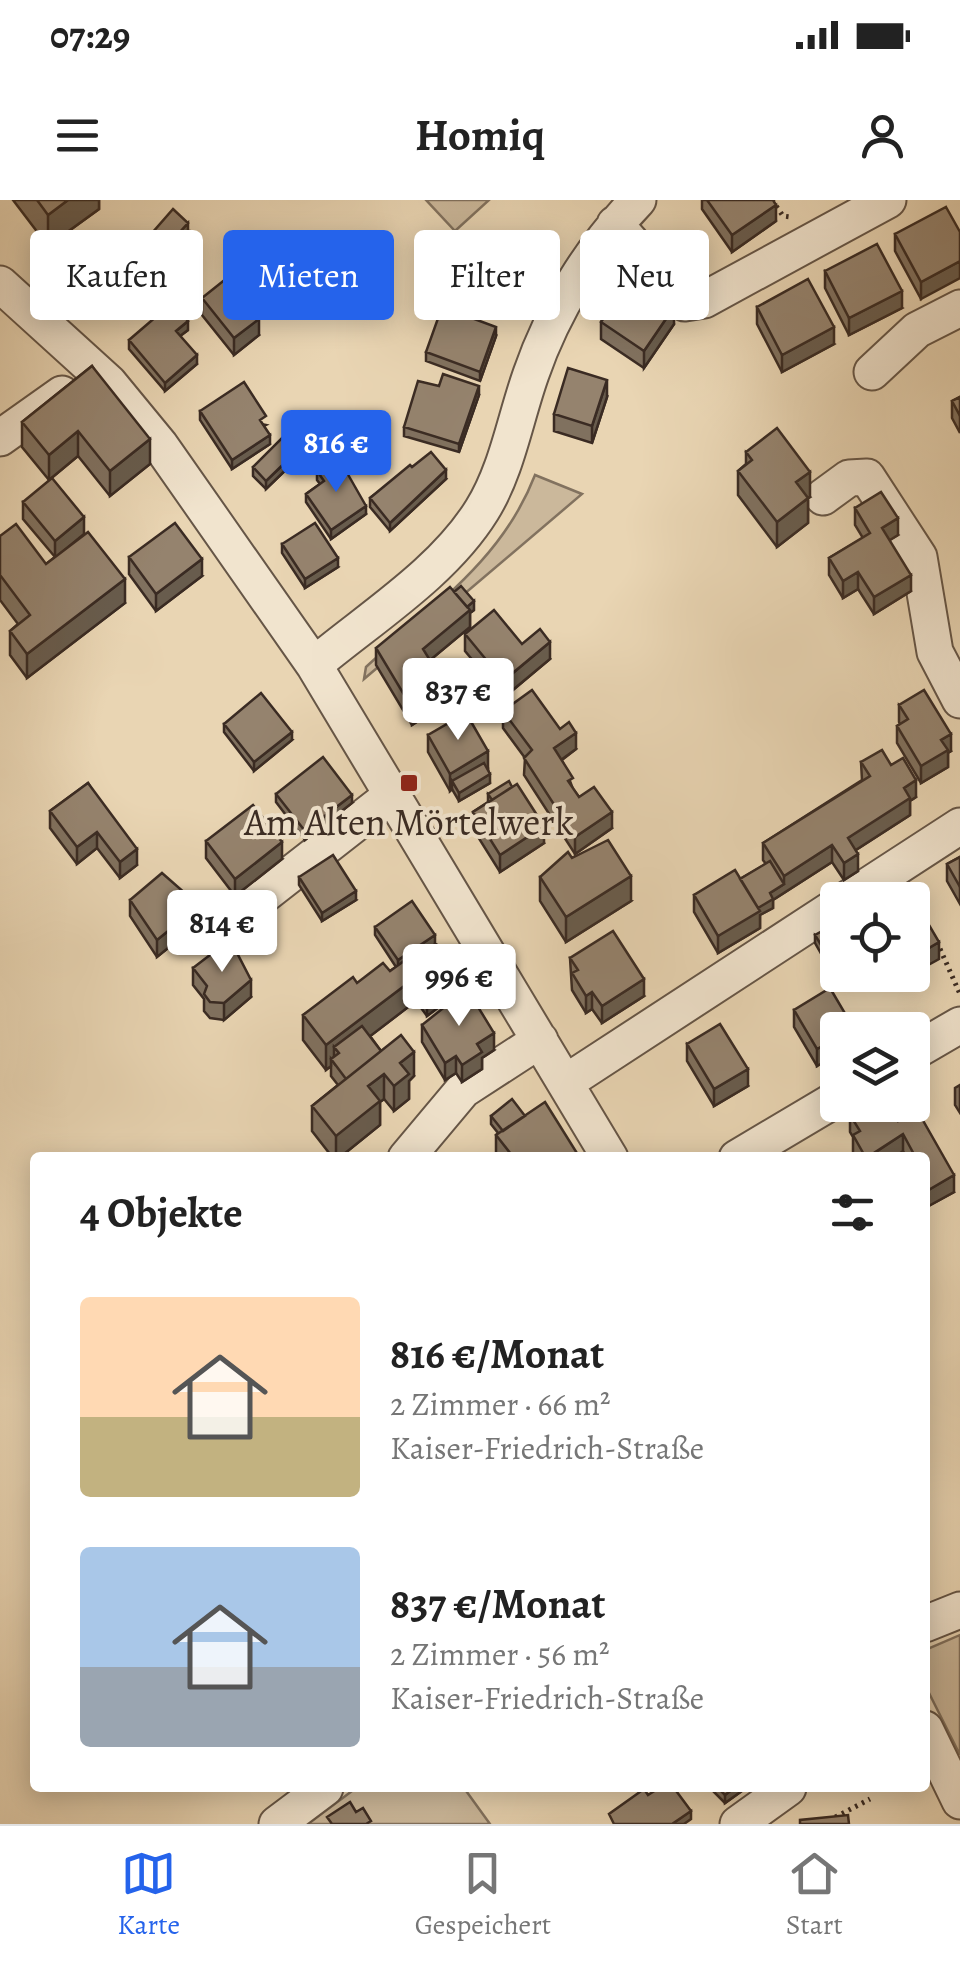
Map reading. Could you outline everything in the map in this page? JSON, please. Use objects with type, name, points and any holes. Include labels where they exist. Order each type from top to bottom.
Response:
[{"type":"street","points":[[627,212],[640,246],[685,303],[704,300],[888,200]]},
{"type":"street","points":[[314,665],[436,563],[481,511],[496,483],[549,330],[578,276],[627,212]]},
{"type":"street","points":[[0,284],[95,370],[160,445],[314,665],[606,1152]]},
{"type":"street","points":[[872,372],[917,330],[960,308]]},
{"type":"street","points":[[0,438],[95,370]]},
{"type":"street","points":[[823,498],[849,478],[867,477],[894,515],[919,558],[935,652],[960,700]]},
{"type":"street","points":[[214,934],[392,795]]},
{"type":"street","points":[[874,882],[960,826]]},
{"type":"street","points":[[565,1083],[820,918]]},
{"type":"street","points":[[930,1042],[960,1025]]},
{"type":"street","points":[[411,1152],[463,1090],[540,1040]]},
{"type":"street","points":[[747,1152],[820,1109]]},
{"type":"street","points":[[930,1622],[960,1610]]},
{"type":"street","points":[[930,1739],[960,1800]]},
{"type":"street","points":[[276,1824],[320,1792]]},
{"type":"street","points":[[738,1824],[782,1792]]},
{"type":"path","points":[[930,931],[960,994]]},
{"type":"path","points":[[822,1824],[870,1799]]},
{"type":"shaded area","points":[[426,200],[489,200],[456,230]]},
{"type":"shaded area","points":[[535,475],[582,494],[364,679],[366,667],[484,558],[504,533]]},
{"type":"shaded area","points":[[960,1635],[960,1755],[930,1695],[930,1648]]},
{"type":"shaded area","points":[[351,1792],[467,1792],[490,1824],[308,1824]]},
{"type":"building","points":[[37,200],[68,200],[48,215]]},
{"type":"building","points":[[707,200],[773,200],[776,205],[732,235]]},
{"type":"building","points":[[946,207],[960,232],[960,261],[921,282],[895,234]]},
{"type":"building","points":[[173,209],[188,223],[182,230],[155,230]]},
{"type":"building","points":[[877,244],[902,291],[849,318],[825,271]]},
{"type":"building","points":[[808,279],[834,327],[782,355],[757,307]]},
{"type":"building","points":[[223,281],[223,320],[258,320],[234,338],[203,297]]},
{"type":"building","points":[[152,320],[187,320],[176,331],[197,355],[165,383],[129,340]]},
{"type":"building","points":[[437,320],[477,320],[496,327],[480,372],[426,352]]},
{"type":"building","points":[[602,320],[665,320],[644,351]]},
{"type":"building","points":[[92,366],[150,439],[110,471],[78,431],[49,455],[22,422]]},
{"type":"building","points":[[568,368],[607,380],[592,426],[554,414]]},
{"type":"building","points":[[443,374],[479,386],[459,444],[404,427],[418,381],[439,386]]},
{"type":"building","points":[[244,382],[266,416],[260,420],[270,435],[232,460],[200,411]]},
{"type":"building","points":[[960,397],[960,416],[952,401]]},
{"type":"building","points":[[777,428],[810,472],[796,482],[808,498],[777,522],[738,471],[752,460],[746,452]]},
{"type":"building","points":[[283,437],[297,451],[266,481],[253,467]]},
{"type":"building","points":[[431,452],[446,470],[390,523],[370,498]]},
{"type":"building","points":[[338,457],[366,506],[331,530],[306,494],[324,481],[317,471]]},
{"type":"building","points":[[52,478],[84,517],[55,541],[23,502]]},
{"type":"building","points":[[881,492],[898,518],[882,528],[911,575],[874,597],[858,572],[843,581],[829,558],[870,533],[855,508]]},
{"type":"building","points":[[175,523],[202,559],[156,594],[129,557]]},
{"type":"building","points":[[315,523],[338,558],[305,579],[282,544]]},
{"type":"building","points":[[16,524],[46,564],[88,532],[125,579],[27,654],[10,631],[30,615],[0,575],[0,536]]},
{"type":"building","points":[[461,586],[474,601],[467,607],[454,592]]},
{"type":"building","points":[[450,587],[470,610],[423,649],[446,686],[412,708],[376,648]]},
{"type":"building","points":[[494,610],[522,644],[540,629],[550,642],[490,692],[480,679],[493,668],[465,634]]},
{"type":"building","points":[[532,690],[560,729],[569,722],[576,733],[554,748],[573,778],[568,781],[579,797],[594,787],[612,812],[575,837],[524,758],[532,750],[503,711]]},
{"type":"building","points":[[924,690],[951,734],[941,740],[948,750],[921,766],[897,726],[908,719],[899,705]]},
{"type":"building","points":[[261,693],[292,732],[254,762],[224,724]]},
{"type":"building","points":[[466,713],[488,751],[450,774],[428,735]]},
{"type":"building","points":[[882,750],[891,765],[903,758],[916,780],[904,788],[910,798],[848,838],[858,854],[844,863],[832,845],[784,876],[763,843],[870,776],[861,762]]},
{"type":"building","points":[[323,757],[352,795],[305,831],[276,794]]},
{"type":"building","points":[[484,763],[490,774],[459,793],[452,781]]},
{"type":"building","points":[[509,781],[512,787],[492,800],[488,794]]},
{"type":"building","points":[[88,783],[137,849],[120,862],[97,832],[77,847],[50,811]]},
{"type":"building","points":[[517,784],[544,826],[500,855],[473,812]]},
{"type":"building","points":[[253,805],[282,842],[235,879],[206,841]]},
{"type":"building","points":[[608,840],[631,876],[566,917],[540,877],[568,852],[572,858]]},
{"type":"building","points":[[333,855],[356,891],[322,913],[299,877]]},
{"type":"building","points":[[960,857],[960,887],[947,864]]},
{"type":"building","points":[[770,861],[784,884],[770,893],[773,899],[758,908],[740,879]]},
{"type":"building","points":[[735,870],[760,911],[718,936],[694,895]]},
{"type":"building","points":[[162,873],[186,894],[183,897],[194,910],[157,940],[130,900]]},
{"type":"building","points":[[412,901],[435,935],[398,960],[375,927]]},
{"type":"building","points":[[930,927],[939,942],[930,947]]},
{"type":"building","points":[[613,931],[644,979],[602,1006],[592,992],[586,996],[572,973],[578,970],[570,958]]},
{"type":"building","points":[[223,945],[237,953],[251,980],[224,1003],[210,1002],[204,994],[207,986],[193,968]]},
{"type":"building","points":[[441,949],[464,979],[427,1007],[416,992],[412,971]]},
{"type":"building","points":[[404,961],[416,977],[326,1045],[303,1015],[353,977],[357,983],[383,963],[390,971]]},
{"type":"building","points":[[467,989],[494,1033],[477,1044],[482,1052],[462,1065],[456,1056],[445,1063],[422,1025]]},
{"type":"building","points":[[823,992],[832,992],[844,1012],[820,1012],[817,1049],[794,1010]]},
{"type":"building","points":[[720,1024],[748,1069],[714,1089],[687,1044]]},
{"type":"building","points":[[362,1026],[381,1051],[346,1079],[331,1059],[339,1053],[334,1047]]},
{"type":"building","points":[[401,1035],[414,1052],[400,1063],[409,1074],[394,1086],[384,1074],[368,1086],[380,1101],[336,1136],[312,1106]]},
{"type":"building","points":[[512,1099],[525,1116],[503,1131],[491,1116]]},
{"type":"building","points":[[545,1102],[576,1152],[509,1152],[496,1135]]},
{"type":"building","points":[[854,1122],[924,1122],[954,1175],[930,1189],[930,1152],[913,1152],[903,1134],[875,1152],[863,1152],[853,1135],[860,1131]]},
{"type":"building","points":[[640,1792],[677,1792],[691,1811],[672,1824],[614,1824],[609,1814]]},
{"type":"building","points":[[350,1802],[356,1812],[363,1808],[371,1821],[332,1824],[327,1817]]},
{"type":"building","points":[[848,1815],[849,1824],[800,1824],[800,1820]]},
{"type":"place","name":"Am Alten Mörtelwerk","points":[[409,783]]}]
